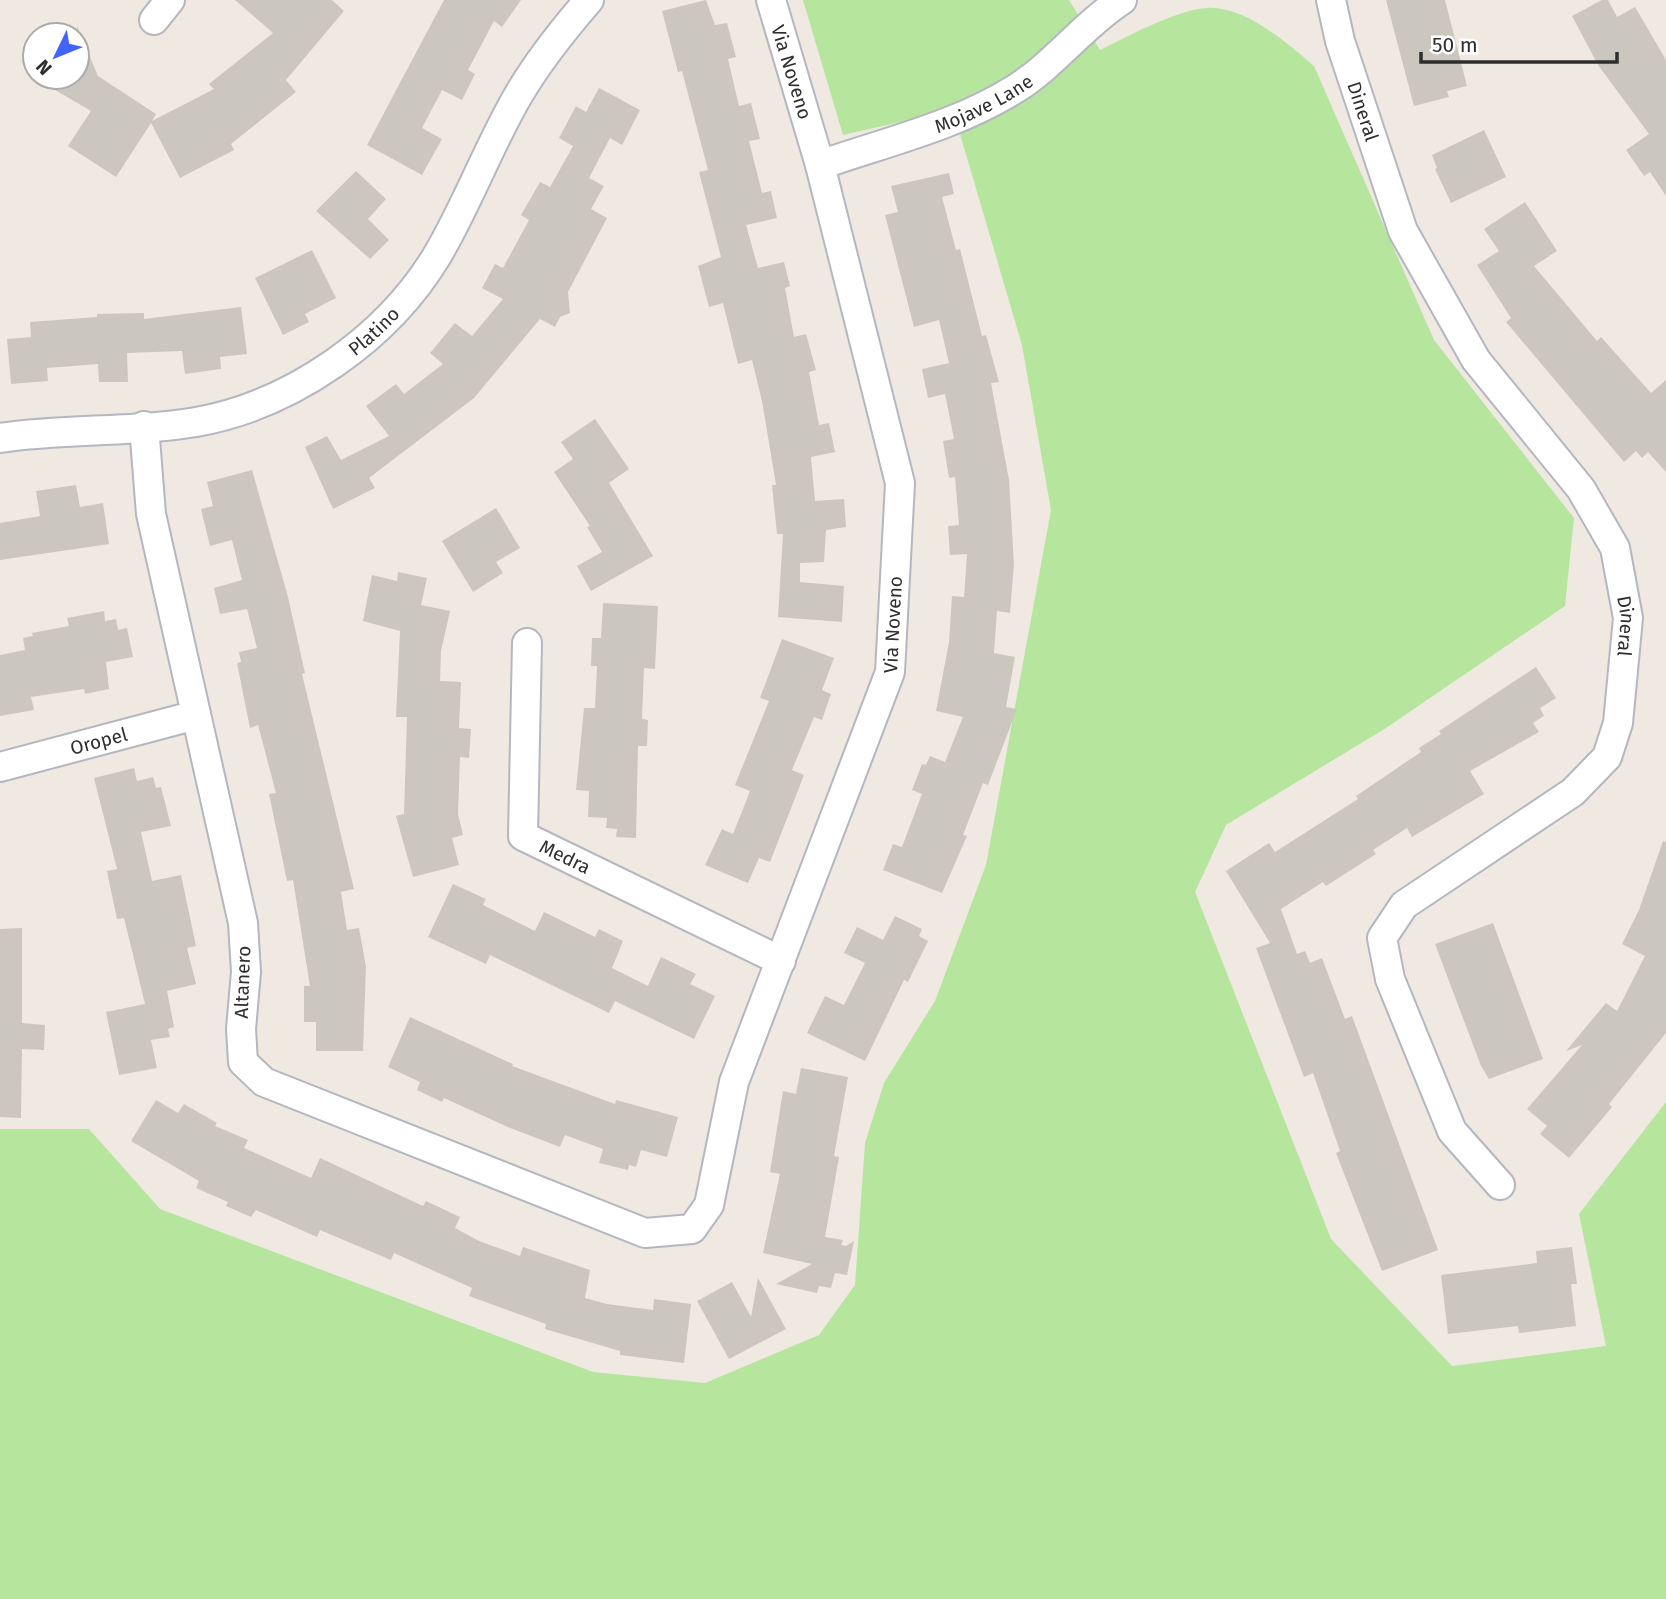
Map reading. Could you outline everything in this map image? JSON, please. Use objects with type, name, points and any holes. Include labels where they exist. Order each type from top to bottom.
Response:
[{"type":"street","name":"Platino","points":[[0,438],[41,432],[196,422],[258,404],[320,373],[376,329],[405,300],[437,255],[518,95],[553,41],[589,0]]},
{"type":"street","name":"Via Noveno","points":[[692,1229],[709,1205],[734,1082],[890,672],[900,482],[820,165],[771,0]]},
{"type":"street","name":"Dineral","points":[[1331,0],[1340,41],[1403,231],[1476,360],[1581,489],[1615,548],[1628,618],[1618,723],[1607,757],[1573,792],[1404,905],[1382,938],[1390,979],[1452,1130],[1500,1185]]},
{"type":"street","name":"Mojave Lane","points":[[820,165],[972,114],[1018,87],[1104,5]]},
{"type":"street","name":"Altanero","points":[[144,426],[151,514],[243,923],[247,972],[241,1029],[243,1062],[264,1082],[645,1233],[692,1229]]},
{"type":"street","name":"Medra","points":[[527,643],[523,836],[781,961]]},
{"type":"street","name":"Oropel","points":[[0,767],[196,715]]},
{"type":"green space","points":[[803,0],[1069,0],[1100,50],[1166,19],[1206,8],[1235,13],[1264,27],[1314,66],[1434,340],[1574,518],[1565,606],[1386,728],[1226,825],[1195,892],[1331,1239],[1452,1366],[1606,1346],[1579,1214],[1666,1102],[1666,1599],[0,1599],[0,1129],[89,1129],[160,1209],[593,1372],[705,1383],[819,1335],[855,1285],[865,1143],[884,1083],[935,1001],[986,865],[1051,510],[1022,345],[953,110],[843,135]]},
{"type":"building","points":[[235,0],[332,0],[344,11],[286,80],[296,92],[231,144],[234,150],[180,178],[151,123],[116,177],[68,146],[91,111],[57,91],[91,91],[91,59],[98,76],[156,114],[152,121],[214,89],[209,84],[273,33]]},
{"type":"building","points":[[444,0],[521,0],[502,27],[494,21],[468,70],[475,74],[462,100],[442,90],[422,128],[442,139],[422,175],[367,145]]},
{"type":"building","points":[[706,0],[715,25],[727,23],[736,57],[728,59],[739,106],[751,103],[760,139],[749,141],[762,193],[771,191],[777,218],[746,225],[758,268],[784,262],[790,286],[785,288],[794,337],[806,334],[816,370],[809,372],[819,425],[829,423],[835,452],[811,457],[815,501],[844,499],[846,527],[826,530],[824,562],[800,563],[800,582],[844,586],[842,622],[778,617],[783,534],[777,534],[772,485],[776,485],[762,401],[752,360],[738,364],[723,303],[709,307],[698,266],[721,257],[699,172],[708,170],[682,71],[678,72],[662,11]]},
{"type":"building","points":[[1386,0],[1445,0],[1467,86],[1447,91],[1449,97],[1414,106]]},
{"type":"building","points":[[1602,0],[1608,0],[1617,17],[1635,7],[1666,60],[1666,196],[1650,172],[1644,176],[1626,150],[1649,134],[1598,65],[1572,16]]},
{"type":"building","points":[[599,88],[640,110],[622,145],[610,138],[589,178],[604,186],[591,209],[607,218],[568,292],[570,313],[560,317],[555,327],[540,319],[474,398],[369,478],[375,488],[333,509],[305,447],[327,436],[341,460],[389,436],[366,406],[396,384],[404,394],[443,364],[430,353],[455,323],[472,336],[503,299],[482,288],[495,264],[503,268],[529,220],[521,215],[540,182],[550,187],[573,146],[559,138],[576,106],[586,112]]},
{"type":"building","points":[[1484,130],[1506,177],[1451,203],[1435,169],[1437,168],[1432,155]]},
{"type":"building","points":[[356,171],[386,199],[368,219],[389,240],[370,259],[316,211]]},
{"type":"building","points":[[949,173],[954,194],[942,197],[956,250],[960,249],[982,336],[986,335],[999,382],[991,383],[1009,480],[1014,564],[1010,613],[997,611],[994,653],[1015,657],[1006,707],[1017,709],[988,785],[983,783],[963,835],[967,836],[942,893],[883,870],[893,844],[902,847],[922,794],[912,790],[922,764],[926,765],[930,756],[945,762],[963,717],[936,711],[949,642],[952,596],[964,597],[967,554],[950,555],[948,526],[959,525],[955,477],[949,478],[943,441],[954,439],[945,394],[928,398],[922,369],[949,363],[939,320],[914,327],[885,215],[898,212],[891,186]]},
{"type":"building","points":[[1525,202],[1557,251],[1534,266],[1597,341],[1601,337],[1651,393],[1666,380],[1666,472],[1648,452],[1642,458],[1636,451],[1624,462],[1506,322],[1511,318],[1477,265],[1499,251],[1484,229]]},
{"type":"building","points":[[312,250],[336,298],[305,314],[309,322],[283,335],[255,278]]},
{"type":"building","points":[[241,307],[247,354],[220,357],[221,369],[185,374],[182,351],[127,353],[128,382],[99,382],[98,364],[47,368],[48,381],[11,384],[7,339],[31,337],[30,322],[97,317],[97,314],[144,313],[144,319]]},
{"type":"building","points":[[595,419],[629,469],[609,483],[653,556],[591,591],[577,566],[602,552],[587,527],[590,526],[554,472],[573,459],[561,442]]},
{"type":"building","points":[[252,470],[288,597],[305,673],[302,674],[354,889],[341,892],[347,930],[359,928],[366,967],[363,1051],[316,1051],[316,1022],[304,1022],[304,986],[310,986],[293,880],[287,881],[269,794],[276,793],[258,725],[250,728],[237,663],[241,662],[239,652],[257,648],[247,609],[220,614],[214,588],[242,580],[232,540],[210,546],[201,509],[213,506],[207,482]]},
{"type":"building","points":[[76,485],[80,507],[103,503],[109,544],[0,560],[0,523],[40,516],[36,491]]},
{"type":"building","points":[[496,508],[520,548],[496,562],[503,573],[473,592],[442,541]]},
{"type":"building","points":[[398,572],[427,578],[421,605],[450,611],[441,651],[440,681],[461,682],[459,728],[471,729],[469,758],[460,757],[458,814],[463,835],[452,838],[459,865],[413,877],[396,816],[404,814],[407,717],[396,717],[400,631],[363,621],[372,575],[397,581]]},
{"type":"building","points":[[603,603],[658,606],[655,669],[644,668],[642,719],[648,720],[647,746],[638,746],[636,838],[616,837],[617,829],[606,828],[607,818],[588,817],[589,791],[576,790],[584,708],[595,708],[597,666],[591,666],[592,638],[601,638]]},
{"type":"building","points":[[104,611],[105,621],[116,619],[118,630],[127,628],[133,657],[106,662],[109,689],[85,694],[84,689],[31,697],[34,710],[0,716],[0,655],[25,650],[23,638],[33,636],[32,633],[69,626],[67,618]]},
{"type":"building","points":[[782,639],[834,658],[822,690],[831,694],[822,720],[814,717],[792,770],[804,775],[770,862],[759,858],[748,883],[705,865],[722,829],[733,834],[750,791],[735,785],[769,701],[760,698]]},
{"type":"building","points":[[1536,667],[1556,698],[1540,708],[1544,716],[1533,723],[1539,732],[1470,771],[1484,794],[1412,837],[1407,828],[1373,850],[1376,854],[1326,886],[1323,882],[1281,909],[1297,954],[1305,951],[1310,963],[1322,958],[1345,1019],[1352,1016],[1438,1250],[1382,1271],[1336,1153],[1340,1151],[1313,1073],[1304,1077],[1256,948],[1270,943],[1226,871],[1269,843],[1275,852],[1358,799],[1356,796],[1421,752],[1419,748],[1441,734],[1439,731]]},
{"type":"building","points":[[134,768],[137,781],[153,777],[156,788],[161,787],[171,826],[141,832],[152,881],[181,875],[196,946],[187,948],[196,984],[167,991],[174,1027],[168,1029],[170,1037],[151,1040],[157,1068],[119,1075],[106,1012],[145,1004],[124,918],[117,919],[107,871],[117,869],[94,778]]},
{"type":"building","points":[[1663,841],[1666,842],[1666,1033],[1609,1104],[1612,1107],[1569,1158],[1540,1134],[1547,1126],[1527,1109],[1582,1045],[1566,1051],[1606,1003],[1617,1011],[1645,956],[1622,944],[1639,910]]},
{"type":"building","points":[[453,884],[486,899],[483,905],[535,931],[544,912],[595,937],[599,929],[623,941],[612,968],[648,986],[661,957],[696,974],[690,984],[715,996],[694,1039],[615,1001],[609,1013],[490,955],[486,964],[428,937]]},
{"type":"building","points":[[895,916],[922,929],[919,936],[928,941],[908,982],[904,980],[865,1061],[807,1033],[825,996],[844,1005],[865,963],[844,953],[857,927],[883,940]]},
{"type":"building","points":[[1493,923],[1543,1059],[1489,1079],[1481,1066],[1435,944]]},
{"type":"building","points":[[22,928],[22,1023],[45,1025],[44,1050],[22,1049],[21,1118],[0,1117],[0,929]]},
{"type":"building","points":[[410,1017],[513,1064],[512,1066],[615,1104],[616,1100],[678,1117],[667,1157],[641,1150],[636,1167],[629,1165],[628,1170],[599,1163],[603,1149],[565,1135],[560,1147],[444,1098],[442,1102],[417,1090],[420,1082],[388,1067]]},
{"type":"building","points":[[801,1068],[848,1077],[834,1156],[839,1157],[825,1237],[843,1240],[841,1245],[846,1246],[854,1241],[847,1275],[835,1273],[831,1288],[819,1286],[817,1293],[776,1284],[812,1264],[763,1253],[780,1174],[770,1172],[783,1091],[796,1094]]},
{"type":"building","points":[[156,1100],[178,1113],[184,1104],[217,1123],[215,1126],[248,1140],[244,1148],[311,1178],[320,1158],[423,1206],[426,1201],[460,1217],[455,1228],[479,1241],[520,1256],[523,1247],[590,1270],[585,1298],[653,1310],[654,1299],[691,1304],[684,1363],[620,1355],[620,1351],[545,1329],[546,1324],[469,1296],[472,1288],[394,1253],[391,1260],[320,1230],[317,1237],[256,1210],[251,1217],[226,1206],[228,1202],[196,1188],[199,1181],[131,1141]]},
{"type":"building","points":[[1572,1247],[1577,1284],[1571,1284],[1576,1326],[1519,1333],[1518,1326],[1448,1334],[1441,1275],[1537,1263],[1536,1251]]},
{"type":"building","points":[[758,1278],[786,1329],[729,1359],[697,1301],[732,1282],[751,1317]]}]
